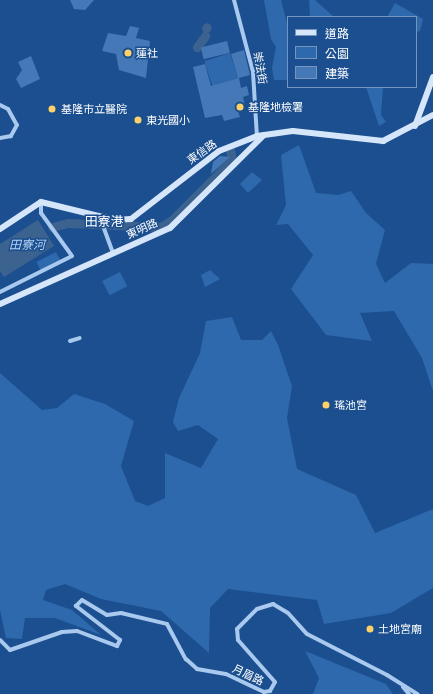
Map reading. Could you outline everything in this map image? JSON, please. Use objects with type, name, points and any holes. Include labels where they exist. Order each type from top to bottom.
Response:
[{"type":"main road","points":[[415,126],[433,77]]},
{"type":"main road","points":[[415,126],[433,115]]},
{"type":"main road","name":"東明路","points":[[0,304],[170,228],[257,138],[265,134],[293,131],[383,141],[415,126]]},
{"type":"main road","name":"東信路","points":[[41,202],[99,218],[121,220],[136,217],[219,151],[257,138]]},
{"type":"main road","points":[[0,229],[41,202]]},
{"type":"street","name":"崇法街","points":[[234,0],[253,72],[257,138]]},
{"type":"street","points":[[0,105],[8,109],[17,125],[11,136],[0,138]]},
{"type":"street","points":[[0,292],[72,256],[41,213],[41,202]]},
{"type":"street","points":[[99,218],[101,228],[113,253]]},
{"type":"street","points":[[70,341],[80,338]]},
{"type":"street","name":"月眉路","points":[[0,640],[10,650],[62,632],[77,631],[117,646],[120,640],[76,606],[82,600],[107,615],[121,613],[167,624],[186,659],[197,669],[226,674],[264,692],[270,690],[275,682],[238,640],[237,629],[257,609],[274,604],[288,613],[307,634],[399,682],[417,694]]},
{"type":"street","points":[[399,682],[409,694]]},
{"type":"green space","points":[[264,0],[281,0],[287,23],[287,80],[274,80],[272,68],[276,47],[271,39]]},
{"type":"green space","points":[[309,0],[315,0],[333,16],[310,16]]},
{"type":"green space","points":[[395,3],[423,19],[420,31],[417,32],[417,16],[388,16]]},
{"type":"green space","points":[[230,53],[238,78],[212,86],[204,61]]},
{"type":"green space","points":[[366,88],[383,88],[381,115],[386,122],[379,126]]},
{"type":"green space","points":[[299,145],[316,193],[338,195],[351,191],[366,213],[385,230],[376,264],[385,283],[411,263],[433,264],[433,391],[422,358],[394,311],[360,313],[372,341],[326,335],[291,289],[313,255],[288,224],[276,225],[286,205],[281,155]]},
{"type":"green space","points":[[252,172],[262,180],[248,193],[240,184]]},
{"type":"green space","points":[[56,252],[61,262],[41,272],[36,262]]},
{"type":"green space","points":[[210,270],[220,279],[205,287],[201,275]]},
{"type":"green space","points":[[120,272],[127,286],[109,295],[102,281]]},
{"type":"green space","points":[[232,317],[241,340],[262,340],[271,331],[278,345],[292,386],[287,418],[297,469],[356,495],[375,533],[433,509],[433,588],[391,613],[324,624],[317,600],[228,589],[210,608],[209,653],[161,611],[101,599],[65,584],[46,590],[43,600],[72,610],[101,635],[55,618],[25,618],[22,639],[6,638],[0,610],[0,373],[42,410],[57,408],[74,394],[105,404],[134,421],[121,466],[135,501],[148,506],[165,498],[165,453],[201,468],[218,439],[198,425],[178,431],[173,422],[179,398],[200,353],[206,321]]},
{"type":"green space","points":[[305,651],[386,684],[393,694],[313,694],[319,678]]},
{"type":"water","name":"田寮河","points":[[38,220],[54,246],[4,277],[0,271],[0,244]]},
{"type":"building","points":[[70,0],[94,0],[85,10],[74,9]]},
{"type":"building","name":"蓮社","points":[[130,26],[139,28],[136,38],[150,41],[146,78],[119,70],[116,54],[102,51],[108,33],[126,36]]},
{"type":"building","points":[[227,41],[230,53],[204,59],[201,48]]},
{"type":"building","points":[[244,50],[250,75],[239,78],[241,88],[247,86],[249,95],[243,97],[245,106],[238,111],[240,117],[224,121],[222,115],[205,118],[193,67],[205,64],[211,86],[238,78],[231,54]]},
{"type":"building","points":[[31,56],[40,79],[21,88],[16,79],[22,70],[18,62]]},
{"type":"building","points":[[220,156],[230,157],[211,174],[213,162]]},
{"type":"waterway","name":"田寮河","points":[[197,47],[205,36]]},
{"type":"waterway","name":"田寮河","points":[[52,227],[68,223],[161,227],[173,219],[232,160],[230,150]]},
{"type":"place","name":"蓮社","points":[[128,53]]},
{"type":"place","name":"基隆地檢署","points":[[240,107]]},
{"type":"place","name":"基隆市立醫院","points":[[52,109]]},
{"type":"place","name":"東光國小","points":[[138,120]]},
{"type":"place","name":"瑤池宮","points":[[326,405]]},
{"type":"place","name":"土地宮廟","points":[[370,629]]},
{"type":"district","name":"田寮港","points":[[104,221]]}]
